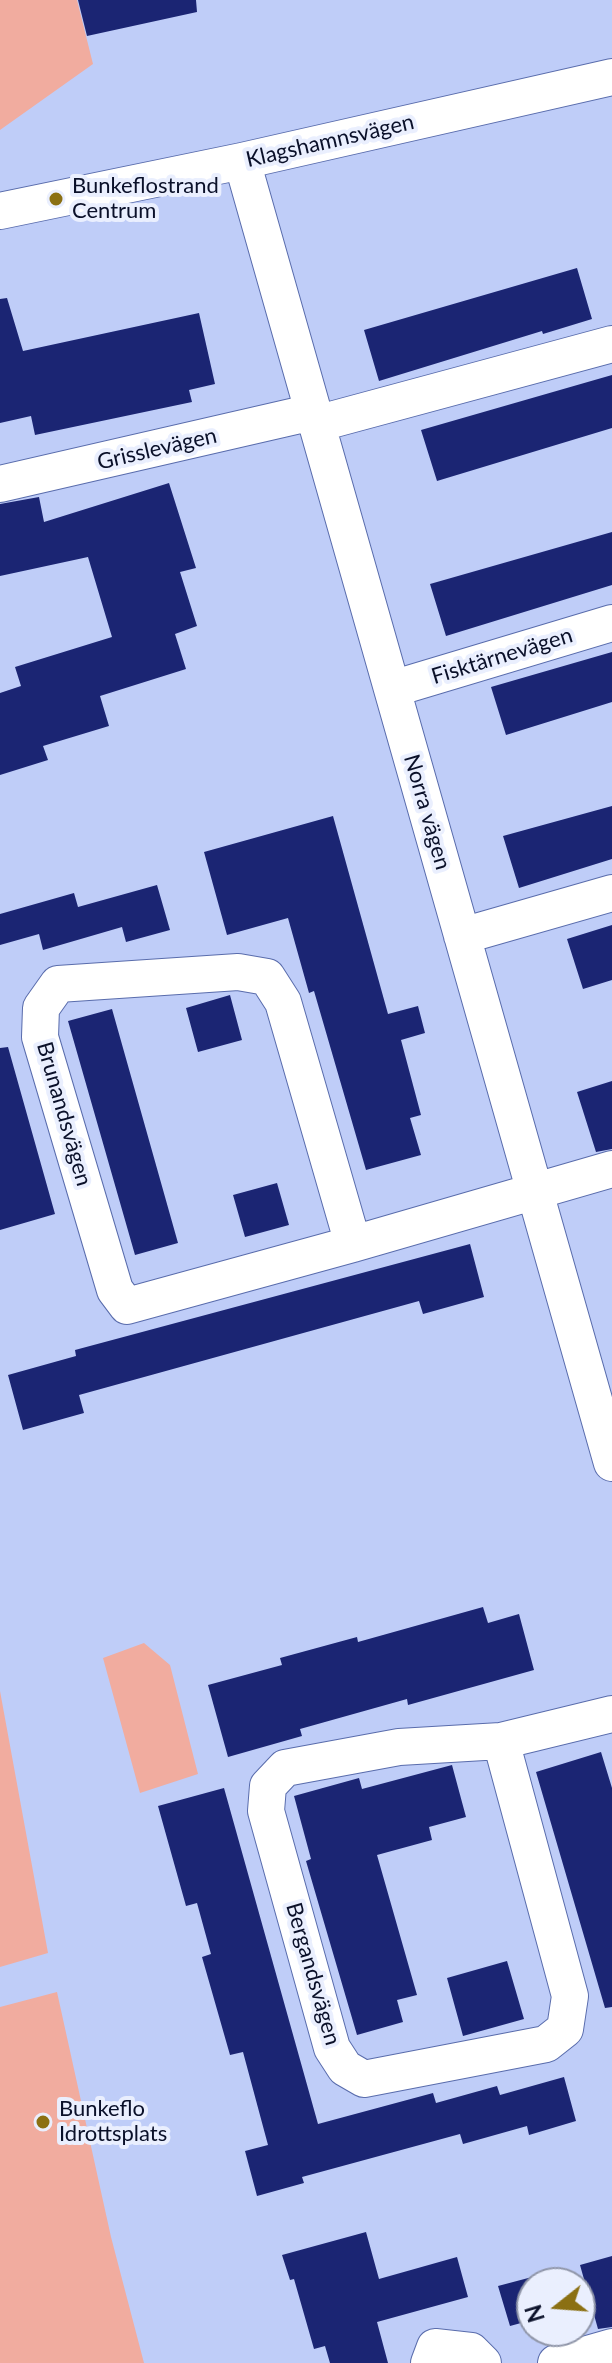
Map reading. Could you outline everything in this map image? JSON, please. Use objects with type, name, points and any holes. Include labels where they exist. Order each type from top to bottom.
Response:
[{"type":"street","name":"Klagshamnsvägen","points":[[0,211],[242,161],[612,77]]},
{"type":"street","name":"Norra vägen","points":[[242,161],[610,1450]]},
{"type":"street","name":"Grisslevägen","points":[[0,484],[315,418],[612,344]]},
{"type":"street","name":"Fisktärnevägen","points":[[392,689],[612,623]]},
{"type":"street","points":[[462,936],[612,893]]},
{"type":"street","name":"Brunandsvägen","points":[[353,1244],[283,1002],[267,977],[238,972],[58,984],[41,1008],[40,1037],[115,1290],[127,1306],[353,1244],[612,1169]]},
{"type":"street","name":"Bergandsvägen","points":[[501,1741],[570,1996],[565,2029],[546,2044],[364,2079],[345,2068],[332,2048],[266,1811],[268,1786],[285,1768],[399,1747],[501,1741],[612,1714]]},
{"type":"street","points":[[429,2363],[435,2347],[471,2351],[483,2363]]},
{"type":"street","points":[[556,2363],[612,2347]]},
{"type":"shaded area","points":[[0,0],[77,0],[93,64],[0,130]]},
{"type":"shaded area","points":[[144,1643],[170,1665],[198,1774],[140,1793],[103,1658]]},
{"type":"shaded area","points":[[0,1691],[48,1953],[0,1967]]},
{"type":"shaded area","name":"Bunkeflo Idrottsplats","points":[[57,1992],[111,2237],[144,2363],[0,2363],[0,2007]]},
{"type":"building","points":[[78,0],[196,0],[197,12],[87,36]]},
{"type":"building","points":[[577,268],[592,319],[543,334],[542,331],[379,381],[364,330]]},
{"type":"building","points":[[7,298],[23,351],[199,313],[215,384],[189,390],[192,402],[35,435],[31,416],[0,423],[0,299]]},
{"type":"building","points":[[612,375],[612,428],[437,481],[421,430]]},
{"type":"building","points":[[169,483],[196,568],[180,572],[197,626],[175,634],[186,669],[100,696],[109,726],[43,746],[48,760],[0,775],[0,693],[21,686],[15,667],[112,637],[88,557],[0,576],[0,504],[39,497],[44,522]]},
{"type":"building","points":[[612,532],[612,585],[446,636],[430,584]]},
{"type":"building","points":[[612,652],[612,702],[506,735],[491,687]]},
{"type":"building","points":[[612,806],[612,859],[519,888],[503,836]]},
{"type":"building","points":[[333,816],[388,1014],[418,1006],[425,1033],[401,1040],[421,1115],[410,1118],[421,1155],[366,1170],[314,991],[309,993],[288,918],[227,935],[204,852]]},
{"type":"building","points":[[157,885],[170,930],[126,942],[122,927],[43,950],[39,934],[0,945],[0,914],[74,893],[78,907]]},
{"type":"building","points":[[612,925],[612,980],[583,989],[567,939]]},
{"type":"building","points":[[230,995],[242,1040],[198,1052],[186,1008]]},
{"type":"building","points":[[112,1009],[178,1243],[135,1255],[68,1021]]},
{"type":"building","points":[[8,1047],[55,1214],[0,1230],[0,1048]]},
{"type":"building","points":[[612,1081],[612,1149],[596,1152],[577,1092]]},
{"type":"building","points":[[277,1183],[289,1225],[245,1237],[233,1195]]},
{"type":"building","points":[[470,1244],[484,1297],[423,1314],[419,1301],[79,1395],[84,1413],[23,1430],[8,1375],[76,1356],[75,1350]]},
{"type":"building","points":[[483,1607],[488,1623],[519,1614],[534,1670],[408,1705],[407,1699],[300,1729],[302,1736],[228,1757],[208,1685],[282,1665],[280,1658],[357,1637],[358,1642]]},
{"type":"building","points":[[601,1752],[612,1788],[612,2007],[605,2008],[536,1772]]},
{"type":"building","points":[[452,1765],[466,1817],[429,1827],[432,1840],[377,1855],[417,1995],[397,2000],[403,2022],[357,2035],[306,1861],[311,1859],[294,1796],[359,1778],[362,1789]]},
{"type":"building","points":[[224,1788],[318,2124],[433,2093],[436,2103],[497,2086],[500,2095],[564,2077],[576,2121],[529,2135],[527,2126],[463,2144],[460,2134],[302,2177],[304,2183],[257,2196],[245,2151],[268,2145],[243,2052],[230,2055],[202,1957],[211,1954],[197,1903],[186,1906],[158,1806]]},
{"type":"building","points":[[507,1961],[524,2019],[463,2036],[447,1978]]},
{"type":"building","points":[[366,2232],[379,2279],[457,2257],[468,2297],[377,2322],[388,2363],[330,2363],[325,2346],[314,2349],[294,2279],[290,2280],[282,2255]]},
{"type":"building","points":[[612,2256],[612,2327],[598,2329],[596,2267],[580,2265]]},
{"type":"building","points":[[516,2281],[516,2324],[510,2326],[498,2286]]},
{"type":"place","name":"Bunkeflostrand Centrum","points":[[56,199]]},
{"type":"place","name":"Bunkeflo Idrottsplats","points":[[43,2122]]}]
